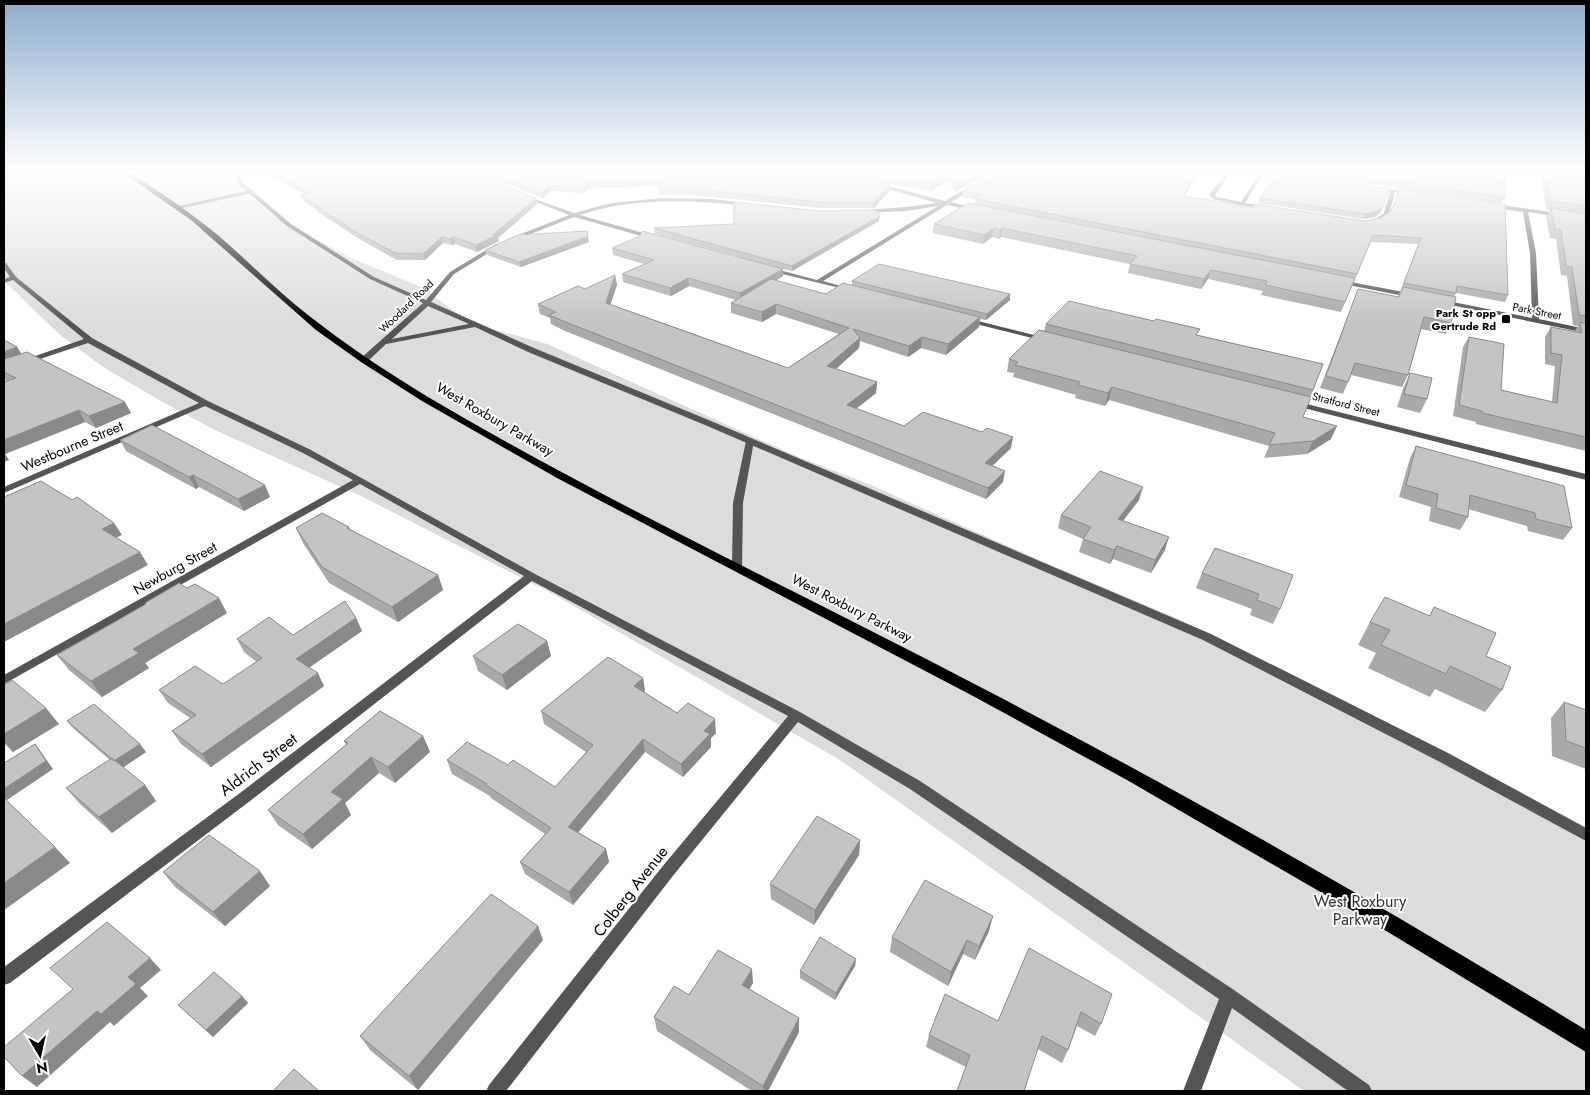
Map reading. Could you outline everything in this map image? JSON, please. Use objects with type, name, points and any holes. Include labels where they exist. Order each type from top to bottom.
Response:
[{"type":"main road","name":"West Roxbury Parkway","points":[[199,223],[259,279],[309,320],[364,360],[429,401],[527,457],[979,692],[1223,826],[1459,963],[1586,1042]]},
{"type":"street","points":[[286,223],[372,278],[426,303],[1207,637],[1445,758],[1586,835]]},
{"type":"street","name":"Woodard Road","points":[[364,360],[426,303],[452,273],[479,255],[502,243],[553,223]]},
{"type":"street","points":[[603,223],[659,239]]},
{"type":"street","points":[[818,282],[913,223]]},
{"type":"street","points":[[1527,223],[1533,253],[1536,321]]},
{"type":"street","points":[[4,264],[9,280],[89,340],[205,403],[306,451],[360,480],[531,576],[796,715],[916,785],[1228,996],[1363,1091]]},
{"type":"street","points":[[762,267],[856,292]]},
{"type":"street","points":[[1337,281],[1423,298]]},
{"type":"street","name":"Park Street","points":[[1433,300],[1586,331]]},
{"type":"street","points":[[963,319],[1050,341]]},
{"type":"street","points":[[384,342],[476,325]]},
{"type":"street","points":[[4,369],[89,340]]},
{"type":"street","name":"Stratford Street","points":[[1288,401],[1586,477]]},
{"type":"street","name":"Westbourne Street","points":[[4,490],[205,403]]},
{"type":"street","points":[[737,567],[738,503],[750,441]]},
{"type":"street","name":"Newburg Street","points":[[4,680],[360,480]]},
{"type":"street","name":"Aldrich Street","points":[[4,977],[245,797],[531,576]]},
{"type":"street","name":"Colberg Avenue","points":[[495,1091],[667,872],[796,715]]},
{"type":"street","points":[[1192,1091],[1228,996]]},
{"type":"green space","name":"West Roxbury Parkway","points":[[4,223],[287,223],[349,257],[423,288],[470,323],[547,344],[801,458],[866,483],[1176,618],[1386,722],[1586,827],[1586,1091],[1304,1091],[840,760],[553,594],[361,496],[215,430],[159,400],[103,367],[59,334],[4,281]]},
{"type":"building","points":[[342,223],[507,223],[493,235],[497,235],[476,245],[454,237],[450,239],[442,237],[423,254],[395,253]]},
{"type":"building","points":[[868,223],[792,266],[654,228],[734,224]]},
{"type":"building","points":[[1072,223],[1355,278],[1345,302],[1265,285],[1267,281],[1211,270],[1204,279],[1130,264],[1137,256],[1002,228],[1000,230],[994,228],[984,235],[934,224]]},
{"type":"building","points":[[1098,223],[1506,223],[1508,295],[1457,286],[1456,293],[1404,283],[1421,238],[1373,235],[1357,274]]},
{"type":"building","points":[[1554,223],[1586,223],[1586,316],[1579,315],[1572,267],[1566,266],[1561,230],[1555,229]]},
{"type":"building","points":[[587,231],[588,236],[519,262],[485,250],[518,235]]},
{"type":"building","points":[[642,231],[783,269],[740,293],[688,278],[670,288],[622,274],[654,260],[612,248],[640,236]]},
{"type":"building","points":[[879,264],[1010,294],[987,314],[852,281]]},
{"type":"building","points":[[615,275],[606,303],[788,368],[849,328],[776,304],[762,312],[731,303],[771,279],[826,294],[843,283],[980,317],[948,344],[922,337],[909,346],[853,329],[860,338],[827,366],[877,382],[847,405],[904,426],[923,412],[982,432],[987,428],[1013,437],[985,463],[1005,471],[988,488],[563,321],[549,315],[556,312],[538,304],[578,286],[585,289]]},
{"type":"building","points":[[1403,287],[1456,297],[1451,323],[1424,317],[1408,375],[1355,363],[1348,382],[1326,376],[1358,289],[1399,297]]},
{"type":"building","points":[[1069,301],[1154,321],[1156,319],[1200,329],[1196,335],[1323,364],[1313,390],[1046,324]]},
{"type":"building","points":[[1580,322],[1586,324],[1586,437],[1482,413],[1482,411],[1459,405],[1469,337],[1504,344],[1501,390],[1557,403],[1562,355],[1551,353],[1551,327],[1582,333]]},
{"type":"building","points":[[1039,330],[1311,397],[1303,417],[1337,426],[1313,441],[1269,445],[1275,433],[1112,387],[1108,393],[1078,385],[1080,382],[1015,365],[1018,362],[1009,359]]},
{"type":"building","points":[[4,340],[17,347],[4,352]]},
{"type":"building","points":[[27,352],[125,402],[89,416],[79,410],[4,440],[4,382],[16,378],[4,372],[4,359]]},
{"type":"building","points":[[1410,373],[1432,378],[1427,399],[1404,394]]},
{"type":"building","points":[[152,425],[265,485],[238,499],[193,475],[189,477],[120,440]]},
{"type":"building","points":[[1416,446],[1564,486],[1572,528],[1536,519],[1535,513],[1470,495],[1468,517],[1436,508],[1438,494],[1406,485]]},
{"type":"building","points":[[1100,471],[1143,487],[1118,519],[1169,537],[1155,560],[1117,546],[1114,550],[1083,539],[1091,527],[1061,515]]},
{"type":"building","points":[[41,481],[72,500],[77,497],[114,523],[102,529],[140,552],[4,624],[4,497]]},
{"type":"building","points":[[322,513],[438,575],[392,607],[322,567],[296,528]]},
{"type":"building","points":[[1215,548],[1293,575],[1280,609],[1257,600],[1259,594],[1202,573]]},
{"type":"building","points":[[179,583],[187,588],[195,584],[219,598],[133,649],[139,653],[91,681],[57,655],[146,604]]},
{"type":"building","points":[[1385,597],[1430,616],[1434,607],[1496,633],[1486,656],[1511,667],[1502,690],[1450,666],[1446,674],[1381,645],[1390,630],[1370,622]]},
{"type":"building","points":[[345,601],[356,618],[296,659],[318,673],[202,754],[172,731],[196,715],[159,690],[195,666],[223,684],[262,658],[237,639],[269,617],[293,635]]},
{"type":"building","points":[[518,624],[547,641],[502,675],[473,656]]},
{"type":"building","points":[[608,657],[643,678],[634,686],[677,713],[688,703],[715,719],[704,731],[710,734],[681,764],[643,739],[568,827],[606,849],[569,892],[520,862],[551,828],[487,784],[447,760],[467,742],[508,765],[513,760],[555,787],[593,745],[541,711]]},
{"type":"building","points":[[12,680],[46,708],[4,734],[4,685]]},
{"type":"building","points":[[1564,702],[1586,710],[1586,748],[1566,741]]},
{"type":"building","points":[[94,704],[140,744],[114,761],[67,721]]},
{"type":"building","points":[[380,711],[423,736],[388,767],[371,757],[331,792],[343,799],[303,834],[268,810],[348,743],[344,741]]},
{"type":"building","points":[[35,744],[46,761],[4,789],[4,763]]},
{"type":"building","points":[[112,758],[145,785],[99,817],[66,788]]},
{"type":"building","points":[[4,798],[55,847],[4,883]]},
{"type":"building","points":[[817,816],[860,840],[815,910],[770,884]]},
{"type":"building","points":[[209,835],[260,871],[213,912],[163,872]]},
{"type":"building","points":[[925,880],[993,916],[979,946],[967,940],[951,972],[892,937]]},
{"type":"building","points":[[491,894],[538,926],[409,1076],[360,1036]]},
{"type":"building","points":[[107,922],[150,958],[128,977],[136,984],[101,1014],[97,1011],[22,1076],[4,1057],[4,1047],[73,989],[50,968]]},
{"type":"building","points":[[820,937],[856,959],[836,993],[800,971]]},
{"type":"building","points":[[1029,948],[1112,994],[1101,1024],[1081,1012],[1068,1050],[1042,1036],[1024,1091],[957,1091],[970,1055],[929,1035],[945,994],[998,1021]]},
{"type":"building","points":[[718,950],[752,969],[742,985],[799,1018],[763,1086],[654,1017],[674,986],[689,995]]},
{"type":"building","points":[[214,972],[242,996],[206,1030],[178,1005]]},
{"type":"building","points":[[294,1069],[319,1091],[273,1091]]},
{"type":"place","name":"Park St opp Gertrude Rd","points":[[1506,319]]}]
